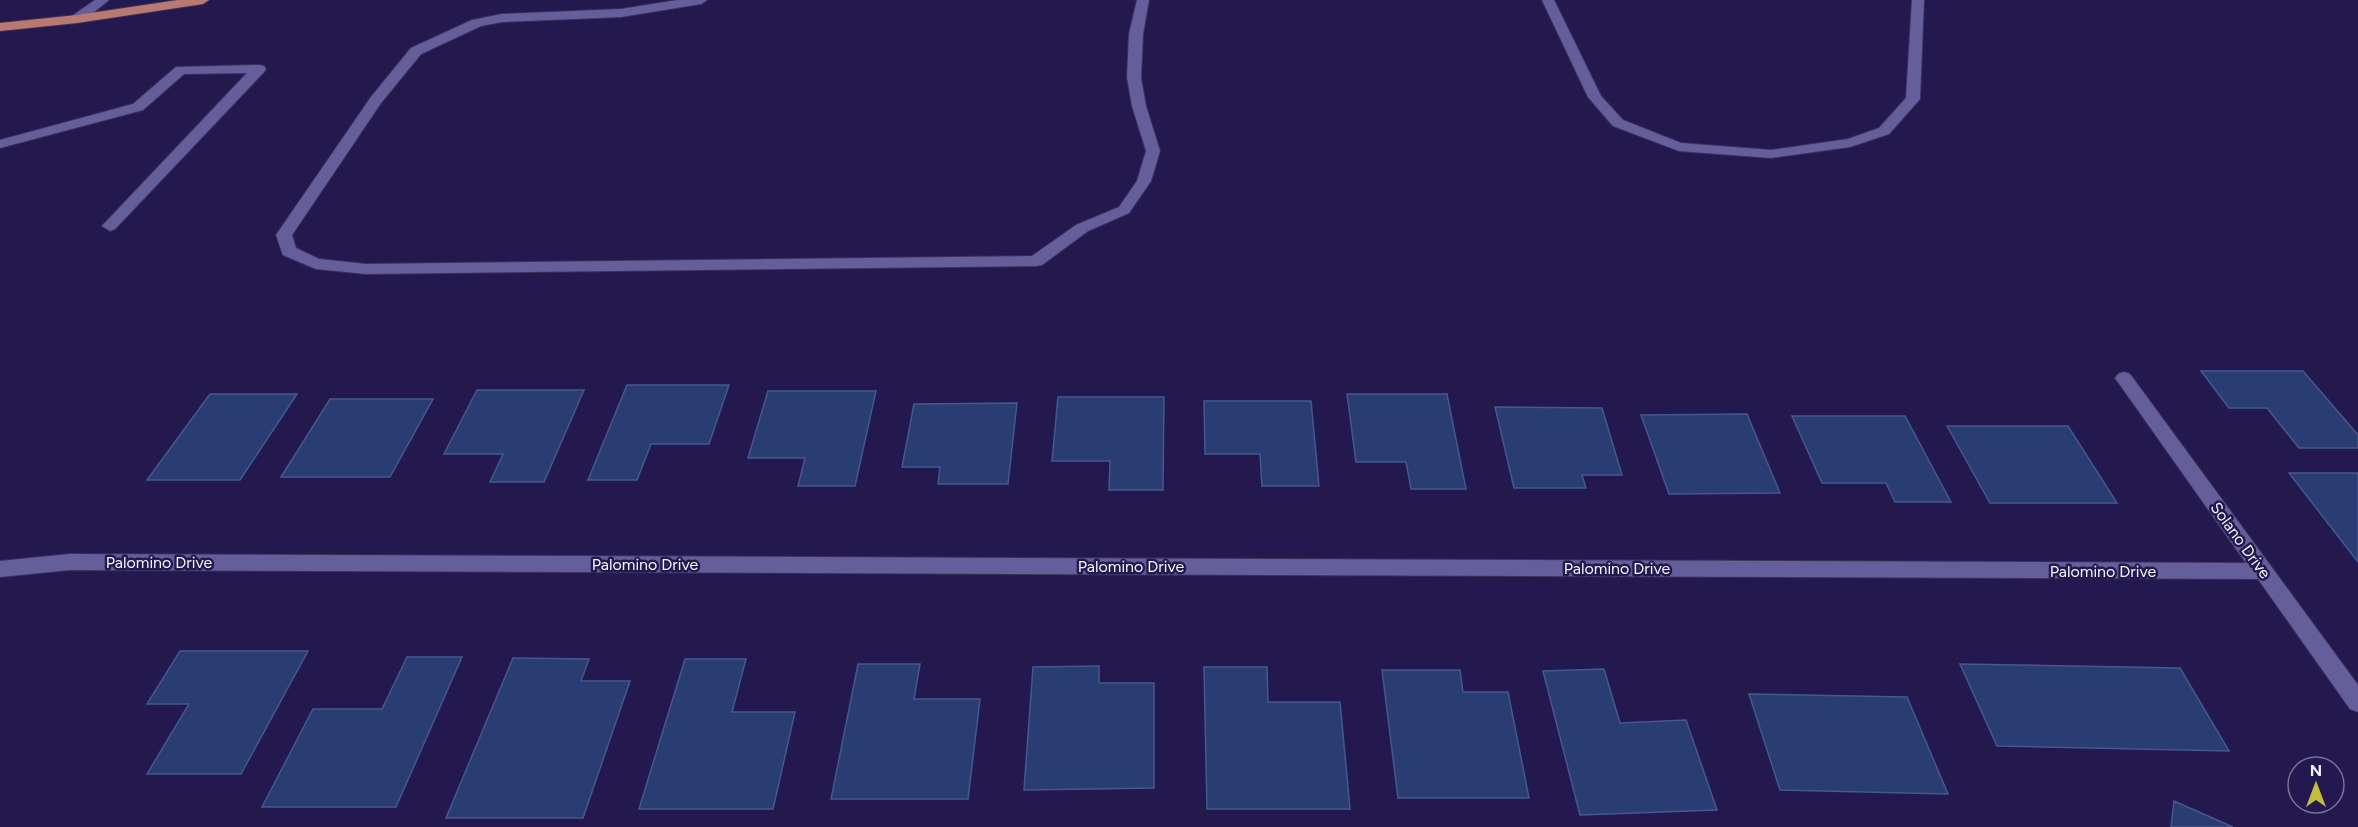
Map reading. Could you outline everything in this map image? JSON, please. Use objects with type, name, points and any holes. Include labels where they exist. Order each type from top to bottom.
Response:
[{"type":"main road","points":[[0,27],[77,19],[203,0]]},
{"type":"street","points":[[77,19],[103,0]]},
{"type":"street","points":[[701,0],[621,13],[502,18],[477,23],[416,51],[376,100],[284,235],[289,251],[316,264],[366,269],[1036,261],[1082,228],[1124,210],[1144,181],[1154,151],[1139,106],[1134,78],[1136,34],[1143,0]]},
{"type":"street","points":[[1548,0],[1595,97],[1618,123],[1679,147],[1771,154],[1850,143],[1884,131],[1913,99],[1918,0]]},
{"type":"street","points":[[0,144],[138,107],[181,70],[259,69],[110,226]]},
{"type":"street","name":"Solano Drive","points":[[2124,378],[2358,702]]},
{"type":"street","name":"Palomino Drive","points":[[0,569],[82,562],[2262,571]]},
{"type":"building","points":[[2201,371],[2303,371],[2358,435],[2358,448],[2299,448],[2267,408],[2229,408]]},
{"type":"building","points":[[627,385],[729,385],[709,444],[651,444],[637,480],[588,480]]},
{"type":"building","points":[[477,390],[584,390],[544,482],[490,482],[503,454],[444,454]]},
{"type":"building","points":[[768,391],[876,391],[855,486],[798,486],[805,458],[748,458]]},
{"type":"building","points":[[210,394],[297,394],[240,480],[147,480]]},
{"type":"building","points":[[1347,394],[1447,394],[1466,489],[1411,489],[1406,462],[1356,462]]},
{"type":"building","points":[[1058,397],[1164,397],[1163,490],[1109,490],[1110,461],[1052,461]]},
{"type":"building","points":[[330,399],[433,399],[390,477],[281,477]]},
{"type":"building","points":[[1204,401],[1311,401],[1319,486],[1262,486],[1260,454],[1205,454]]},
{"type":"building","points":[[1017,403],[1008,484],[938,484],[940,467],[902,467],[914,404]]},
{"type":"building","points":[[1495,407],[1602,408],[1622,475],[1582,475],[1586,488],[1514,488]]},
{"type":"building","points":[[1747,414],[1780,493],[1669,494],[1641,415]]},
{"type":"building","points":[[1792,416],[1905,416],[1951,502],[1895,502],[1886,483],[1822,483]]},
{"type":"building","points":[[1947,426],[2068,426],[2117,503],[1990,503]]},
{"type":"building","points":[[2289,473],[2358,473],[2358,562]]},
{"type":"building","points":[[180,651],[308,651],[241,774],[147,774],[189,704],[147,704]]},
{"type":"building","points":[[407,657],[462,657],[396,807],[262,807],[313,709],[382,709]]},
{"type":"building","points":[[513,658],[589,659],[581,681],[630,681],[583,818],[446,818]]},
{"type":"building","points":[[685,659],[746,659],[732,712],[795,712],[773,809],[639,809]]},
{"type":"building","points":[[858,664],[920,664],[914,699],[980,699],[968,799],[831,799]]},
{"type":"building","points":[[1960,664],[2180,668],[2229,751],[1997,746]]},
{"type":"building","points":[[1099,666],[1099,683],[1154,683],[1154,788],[1024,790],[1033,667]]},
{"type":"building","points":[[1204,667],[1267,667],[1268,702],[1340,702],[1350,809],[1207,809]]},
{"type":"building","points":[[1604,669],[1620,723],[1686,720],[1717,810],[1580,815],[1543,671]]},
{"type":"building","points":[[1382,670],[1460,670],[1463,692],[1508,692],[1529,798],[1398,798]]},
{"type":"building","points":[[1749,694],[1907,697],[1948,794],[1780,790]]},
{"type":"building","points":[[2174,801],[2233,827],[2171,827]]}]
